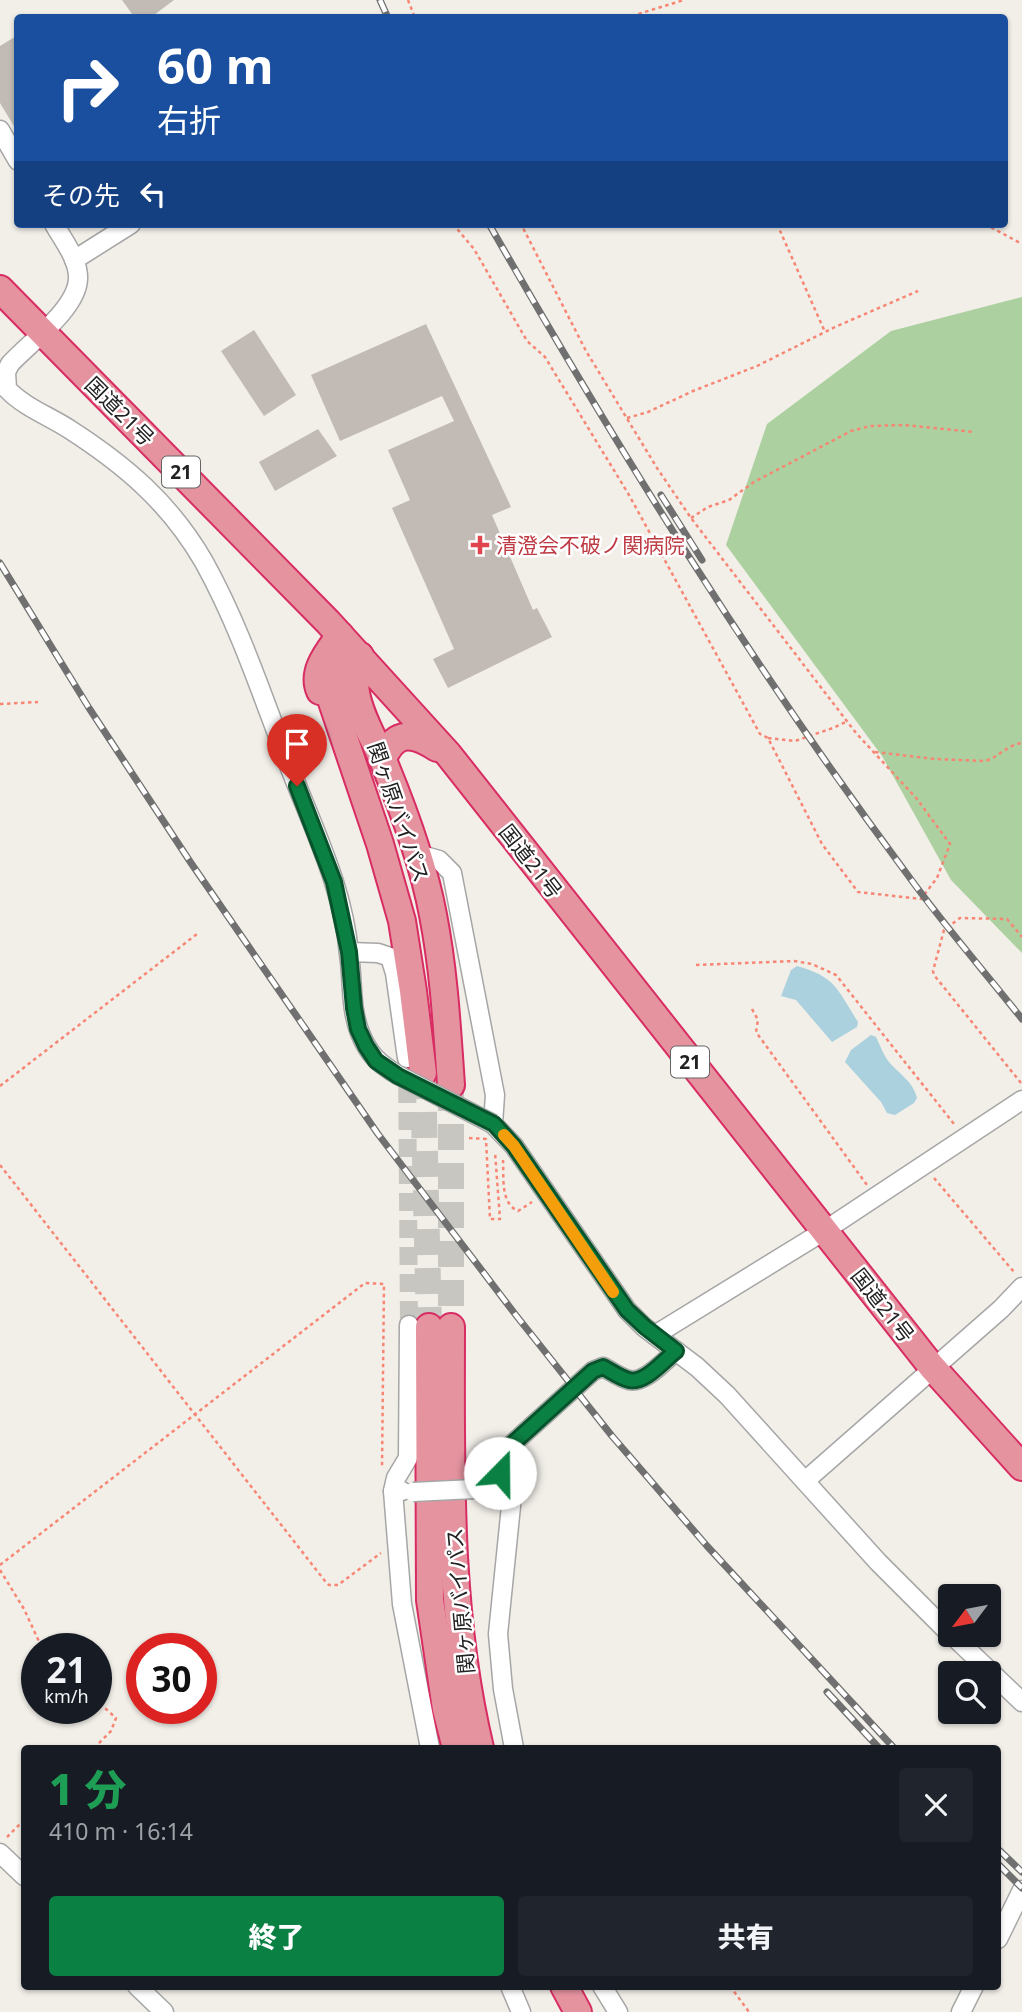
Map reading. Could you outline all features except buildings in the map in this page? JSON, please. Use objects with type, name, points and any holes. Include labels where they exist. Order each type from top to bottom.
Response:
[{"type":"highway","name":"国道21号","points":[[0,289],[340,635],[448,754],[932,1367],[1022,1467]]},
{"type":"highway","name":"関ヶ原バイパス","points":[[340,635],[324,657],[317,683],[350,756]]},
{"type":"highway","name":"関ヶ原バイパス","points":[[360,656],[338,670],[330,695],[380,844],[402,921],[413,991],[409,1069]]},
{"type":"highway","name":"関ヶ原バイパス","points":[[360,656],[356,676],[360,707],[383,759],[418,855],[433,915],[446,1004],[451,1085]]},
{"type":"highway","points":[[383,759],[394,741],[411,736],[422,738],[448,754]]},
{"type":"highway","name":"関ヶ原バイパス","points":[[430,1326],[430,1600],[446,1709],[455,1745]]},
{"type":"highway","name":"関ヶ原バイパス","points":[[430,1326],[451,1472],[455,1597],[470,1706],[479,1745]]},
{"type":"highway","points":[[548,1990],[560,2012]]},
{"type":"highway","points":[[566,1990],[578,2012]]},
{"type":"street","points":[[0,130],[14,154]]},
{"type":"street","points":[[56,228],[74,260],[78,278],[74,295],[10,364],[6,372],[7,389],[20,401],[49,416],[109,455],[149,489],[177,523],[203,562],[233,623],[334,882],[349,952],[358,1029],[366,1046],[376,1061],[409,1069],[494,1124],[514,1146],[627,1310],[727,1395],[878,1562],[938,1621]]},
{"type":"street","points":[[74,260],[125,228]]},
{"type":"street","points":[[418,855],[439,860],[452,873],[495,1095],[494,1124]]},
{"type":"street","points":[[349,952],[378,953],[390,957],[395,973],[409,1069]]},
{"type":"street","points":[[655,1335],[824,1231],[1022,1100]]},
{"type":"street","points":[[805,1480],[1001,1309],[1017,1279]]},
{"type":"street","points":[[429,1745],[402,1604],[393,1492],[396,1478],[408,1458],[430,1326]]},
{"type":"street","points":[[502,1489],[498,1457],[593,1371],[603,1367],[630,1381],[637,1380],[646,1376],[676,1351]]},
{"type":"street","points":[[393,1492],[502,1489],[510,1496],[498,1634],[503,1689],[512,1745]]},
{"type":"street","points":[[965,1647],[1022,1702]]},
{"type":"street","points":[[0,1853],[21,1874]]},
{"type":"street","points":[[1001,1933],[1022,1891]]},
{"type":"street","points":[[141,1990],[164,2012]]},
{"type":"street","points":[[512,1990],[521,2012]]},
{"type":"street","points":[[604,1990],[618,2012]]},
{"type":"street","points":[[961,2012],[972,1990]]},
{"type":"path","points":[[638,14],[684,0]]},
{"type":"path","points":[[456,228],[474,249],[527,341],[545,357],[582,417],[682,588],[760,734],[768,738],[794,741],[848,720]]},
{"type":"path","points":[[523,228],[586,351],[691,518],[848,720],[918,799],[950,844],[937,878],[920,899],[858,892],[822,844],[768,738]]},
{"type":"path","points":[[779,228],[825,332]]},
{"type":"path","points":[[992,228],[1022,244]]},
{"type":"path","points":[[627,418],[648,412],[757,366],[825,332],[918,291]]},
{"type":"path","points":[[691,518],[708,507],[729,500],[754,482],[851,431],[870,426],[904,425],[974,432]]},
{"type":"path","points":[[0,704],[38,702]]},
{"type":"path","points":[[875,752],[985,761],[1006,748],[1022,743]]},
{"type":"path","points":[[1022,937],[1007,919],[960,918],[944,930],[933,971],[1022,1084]]},
{"type":"path","points":[[0,1086],[197,934]]},
{"type":"path","points":[[696,965],[794,961],[812,964],[836,975],[965,1137]]},
{"type":"path","points":[[752,1009],[758,1020],[756,1032],[876,1196]]},
{"type":"path","points":[[469,1138],[486,1139],[490,1219],[500,1219],[495,1149],[502,1149],[506,1201],[512,1209],[518,1211],[547,1193]]},
{"type":"path","points":[[0,1165],[329,1585],[338,1585],[397,1540]]},
{"type":"path","points":[[922,1165],[1017,1279]]},
{"type":"path","points":[[0,1565],[365,1283],[384,1284],[382,1469],[385,1486],[393,1492]]},
{"type":"path","points":[[0,1570],[35,1633]]},
{"type":"path","points":[[97,1745],[111,1731],[116,1718],[112,1714]]},
{"type":"path","points":[[0,1845],[21,1823]]},
{"type":"path","points":[[733,1990],[749,2012]]},
{"type":"green space","points":[[1022,297],[1022,953],[951,880],[882,756],[726,545],[767,424],[891,331]]},
{"type":"water","points":[[797,966],[820,975],[834,986],[858,1022],[857,1027],[832,1042],[796,1000],[781,996],[791,970]]},
{"type":"water","points":[[871,1035],[876,1037],[887,1059],[909,1082],[917,1098],[914,1103],[895,1115],[887,1113],[881,1102],[845,1062],[851,1050]]},
{"type":"tunnel","points":[[407,1058],[409,1325]]},
{"type":"tunnel","points":[[423,1073],[429,1327]]},
{"type":"tunnel","points":[[451,1085],[451,1327]]},
{"type":"railway","points":[[380,0],[386,14]]},
{"type":"railway","points":[[491,228],[637,474],[795,717],[907,874],[1022,1019]]},
{"type":"railway","points":[[661,495],[702,560]]},
{"type":"railway","points":[[0,563],[89,708],[191,863],[378,1134],[612,1436],[707,1546],[891,1745]]},
{"type":"railway","points":[[827,1692],[876,1745]]},
{"type":"railway","points":[[1001,1852],[1022,1872]]},
{"type":"railway","points":[[1001,1867],[1022,1888]]},
{"type":"slow traffic","points":[[504,1135],[547,1193],[613,1292]]},
{"type":"place","name":"清澄会不破ノ関病院","points":[[480,545]]},
{"type":"route","points":[[297,786],[334,882],[349,952],[358,1029],[376,1061],[398,1076],[494,1124],[514,1146],[627,1310],[676,1351],[646,1376],[637,1380],[630,1381],[603,1367],[593,1371],[498,1457],[500,1473]]}]
